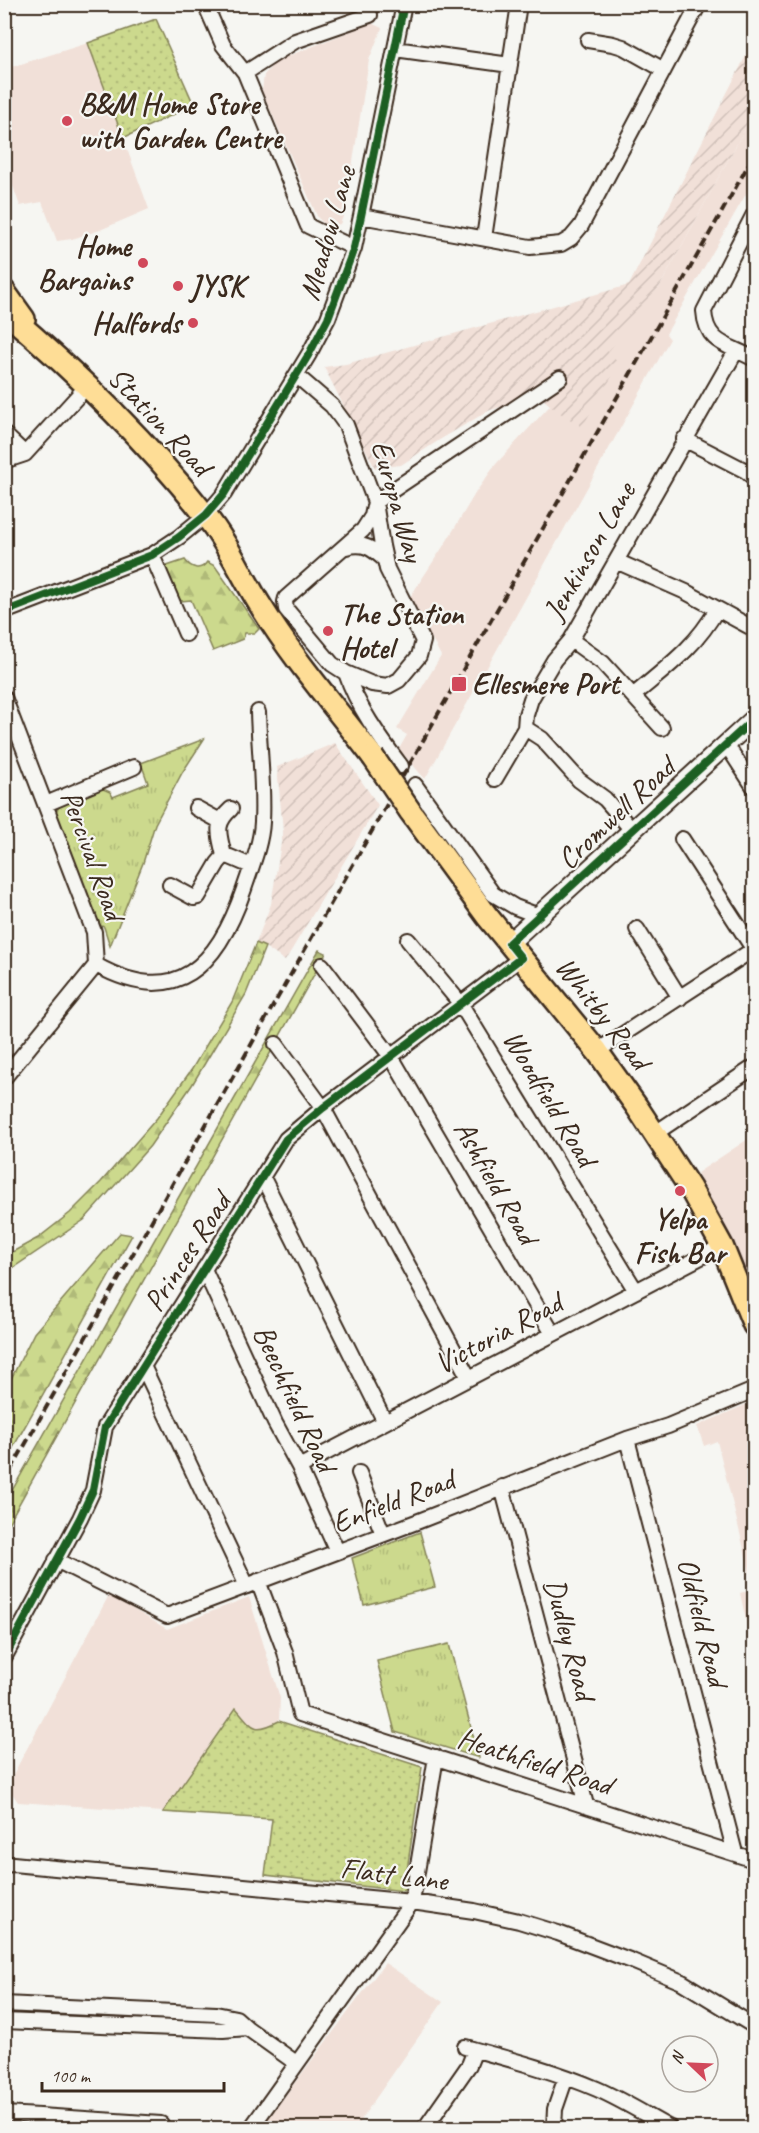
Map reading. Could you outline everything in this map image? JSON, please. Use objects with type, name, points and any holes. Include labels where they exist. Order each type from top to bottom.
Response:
[{"type":"main road","name":"Station Road","points":[[4,291],[38,340]]},
{"type":"main road","name":"Station Road","points":[[4,311],[115,413],[206,516],[225,542],[262,609],[374,757]]},
{"type":"main road","name":"Whitby Road","points":[[374,757],[410,812],[487,916],[597,1052],[637,1107],[690,1188],[722,1246],[754,1325]]},
{"type":"street","points":[[205,4],[223,45],[245,73],[308,225],[354,248]]},
{"type":"street","name":"Meadow Lane","points":[[4,612],[152,555],[206,516],[224,494],[328,318],[354,248],[404,4]]},
{"type":"street","points":[[484,238],[519,4]]},
{"type":"street","points":[[361,216],[530,247],[561,244],[571,238],[581,226],[699,4]]},
{"type":"street","points":[[245,73],[295,41],[370,15]]},
{"type":"street","points":[[588,40],[623,47],[664,70]]},
{"type":"street","points":[[395,49],[510,65]]},
{"type":"street","points":[[754,214],[704,311],[704,322],[711,335],[719,342],[754,359]]},
{"type":"street","name":"Jenkinson Lane","points":[[495,779],[525,728],[531,699],[554,660],[571,640],[736,351]]},
{"type":"street","name":"Europa Way","points":[[296,375],[340,415],[346,425],[375,502],[385,560],[423,641],[419,656],[399,680],[388,686],[372,684],[346,673]]},
{"type":"street","points":[[401,766],[386,746],[353,691],[346,673],[332,664],[286,609],[286,598],[369,523],[375,502],[560,378]]},
{"type":"street","points":[[4,461],[25,454],[87,386]]},
{"type":"street","points":[[4,434],[25,454]]},
{"type":"street","points":[[684,439],[746,471],[754,478]]},
{"type":"street","points":[[344,548],[356,544],[365,545],[385,560]]},
{"type":"street","points":[[152,555],[186,634]]},
{"type":"street","points":[[616,561],[686,592],[754,629]]},
{"type":"street","points":[[634,695],[690,647],[706,629],[717,609]]},
{"type":"street","points":[[571,640],[603,663],[662,728]]},
{"type":"street","name":"Percival Road","points":[[4,697],[94,932],[96,965],[4,1078]]},
{"type":"street","points":[[96,965],[131,981],[152,984],[166,982],[190,975],[223,939],[242,897],[262,824],[258,712]]},
{"type":"street","name":"Cromwell Road","points":[[515,950],[539,916],[754,719]]},
{"type":"street","points":[[525,728],[542,739],[579,780],[605,799],[632,830]]},
{"type":"street","points":[[726,744],[754,787]]},
{"type":"street","points":[[46,804],[134,767]]},
{"type":"street","points":[[415,785],[493,894],[515,907],[539,916]]},
{"type":"street","points":[[196,808],[220,821]]},
{"type":"street","points":[[224,856],[219,831],[220,821],[231,809]]},
{"type":"street","points":[[597,1052],[754,950],[682,839]]},
{"type":"street","points":[[170,885],[194,898],[198,897],[224,856],[230,856],[251,866]]},
{"type":"street","points":[[637,929],[680,998]]},
{"type":"street","name":"Woodfield Road","points":[[408,940],[460,1003],[636,1291]]},
{"type":"street","name":"Princes Road","points":[[4,1658],[93,1490],[105,1427],[286,1139],[460,1003],[515,950]]},
{"type":"street","name":"Ashfield Road","points":[[322,964],[392,1058],[553,1334]]},
{"type":"street","points":[[276,1044],[323,1108],[469,1378]]},
{"type":"street","points":[[654,1134],[754,1066]]},
{"type":"street","points":[[263,1178],[385,1422]]},
{"type":"street","name":"Victoria Road","points":[[299,1467],[722,1246]]},
{"type":"street","name":"Beechfield Road","points":[[204,1269],[337,1551]]},
{"type":"street","points":[[143,1366],[252,1583]]},
{"type":"street","name":"Enfield Road","points":[[56,1560],[166,1616],[627,1439],[668,1426],[754,1390]]},
{"type":"street","name":"Oldfield Road","points":[[627,1439],[735,1853]]},
{"type":"street","points":[[359,1473],[383,1534]]},
{"type":"street","name":"Dudley Road","points":[[502,1488],[586,1805]]},
{"type":"street","name":"Heathfield Road","points":[[252,1583],[285,1652],[300,1714],[754,1860]]},
{"type":"street","points":[[251,2128],[412,1902],[436,1757]]},
{"type":"street","name":"Flatt Lane","points":[[4,1865],[13,1864],[412,1902],[474,1911],[558,1933],[632,1961],[682,1982],[754,2026]]},
{"type":"street","points":[[4,2004],[216,2014],[237,2018],[247,2028],[296,2063]]},
{"type":"street","points":[[92,2024],[93,2008]]},
{"type":"street","points":[[4,2021],[223,2030],[247,2028]]},
{"type":"street","points":[[425,2128],[469,2065],[470,2048],[566,2077],[598,2090],[670,2128]]},
{"type":"street","points":[[554,2128],[555,2109],[566,2077]]},
{"type":"street","points":[[4,2114],[160,2124],[158,2128]]},
{"type":"street","points":[[39,2116],[60,2128]]},
{"type":"shaded area","points":[[371,23],[382,28],[369,60],[345,212],[340,224],[328,227],[318,218],[262,91],[264,75],[276,61]]},
{"type":"shaded area","points":[[754,40],[754,112],[659,288],[608,352],[620,363],[582,427],[554,409],[538,394],[488,411],[401,465],[375,468],[324,367],[346,364],[629,285]]},
{"type":"shaded area","points":[[88,43],[149,209],[100,230],[57,241],[42,202],[20,206],[5,164],[5,69]]},
{"type":"shaded area","points":[[754,112],[754,180],[666,334],[670,339],[425,779],[399,749],[407,735],[397,729],[441,656],[410,597],[496,464],[659,288]]},
{"type":"shaded area","points":[[335,743],[378,805],[285,961],[256,943],[271,904],[283,831],[277,767]]},
{"type":"shaded area","points":[[754,1135],[754,1300],[697,1173]]},
{"type":"shaded area","points":[[754,1401],[754,1589],[717,1441],[704,1446],[697,1426]]},
{"type":"shaded area","points":[[754,1589],[754,1623],[747,1625],[740,1593]]},
{"type":"shaded area","points":[[109,1595],[167,1629],[249,1597],[280,1698],[279,1721],[263,1729],[254,1728],[235,1708],[163,1812],[18,1802],[7,1786]]},
{"type":"shaded area","points":[[385,1963],[443,2002],[355,2128],[261,2128]]},
{"type":"green space","points":[[156,19],[194,105],[123,138],[88,43]]},
{"type":"green space","points":[[185,560],[196,568],[207,562],[215,566],[259,629],[255,633],[245,633],[243,639],[213,651],[191,600],[181,601],[174,596],[164,567]]},
{"type":"green space","points":[[204,739],[182,773],[155,824],[143,863],[110,946],[104,927],[99,925],[55,813],[61,804],[101,788],[110,792],[113,797],[148,783],[141,763]]},
{"type":"green space","points":[[256,943],[265,947],[246,994],[192,1085],[150,1146],[84,1220],[5,1273],[5,1256],[38,1238],[70,1213],[101,1182],[157,1118],[192,1069],[232,1002]]},
{"type":"green space","points":[[319,950],[326,953],[5,1529],[5,1503]]},
{"type":"green space","points":[[120,1233],[132,1235],[5,1462],[5,1391],[34,1333]]},
{"type":"green space","points":[[420,1532],[435,1587],[364,1605],[352,1558]]},
{"type":"green space","points":[[449,1644],[479,1758],[395,1732],[377,1661]]},
{"type":"green space","points":[[236,1708],[255,1727],[264,1727],[279,1721],[422,1767],[404,1891],[265,1875],[272,1819],[163,1812]]},
{"type":"railway","points":[[4,1482],[754,155]]},
{"type":"cycle path","points":[[4,612],[152,555],[206,515],[224,494],[309,354],[328,318],[354,248],[404,4]]},
{"type":"cycle path","points":[[4,1658],[93,1490],[105,1427],[286,1139],[323,1108],[521,958],[509,943],[754,719]]},
{"type":"place","name":"B&M Home Store with Garden Centre","points":[[67,121]]},
{"type":"place","name":"Home Bargains","points":[[143,263]]},
{"type":"place","name":"JYSK","points":[[178,286]]},
{"type":"place","name":"Halfords","points":[[193,323]]},
{"type":"place","name":"The Station Hotel","points":[[328,631]]},
{"type":"place","name":"Ellesmere Port","points":[[459,684]]},
{"type":"place","name":"Yelpa Fish Bar","points":[[680,1191]]}]
